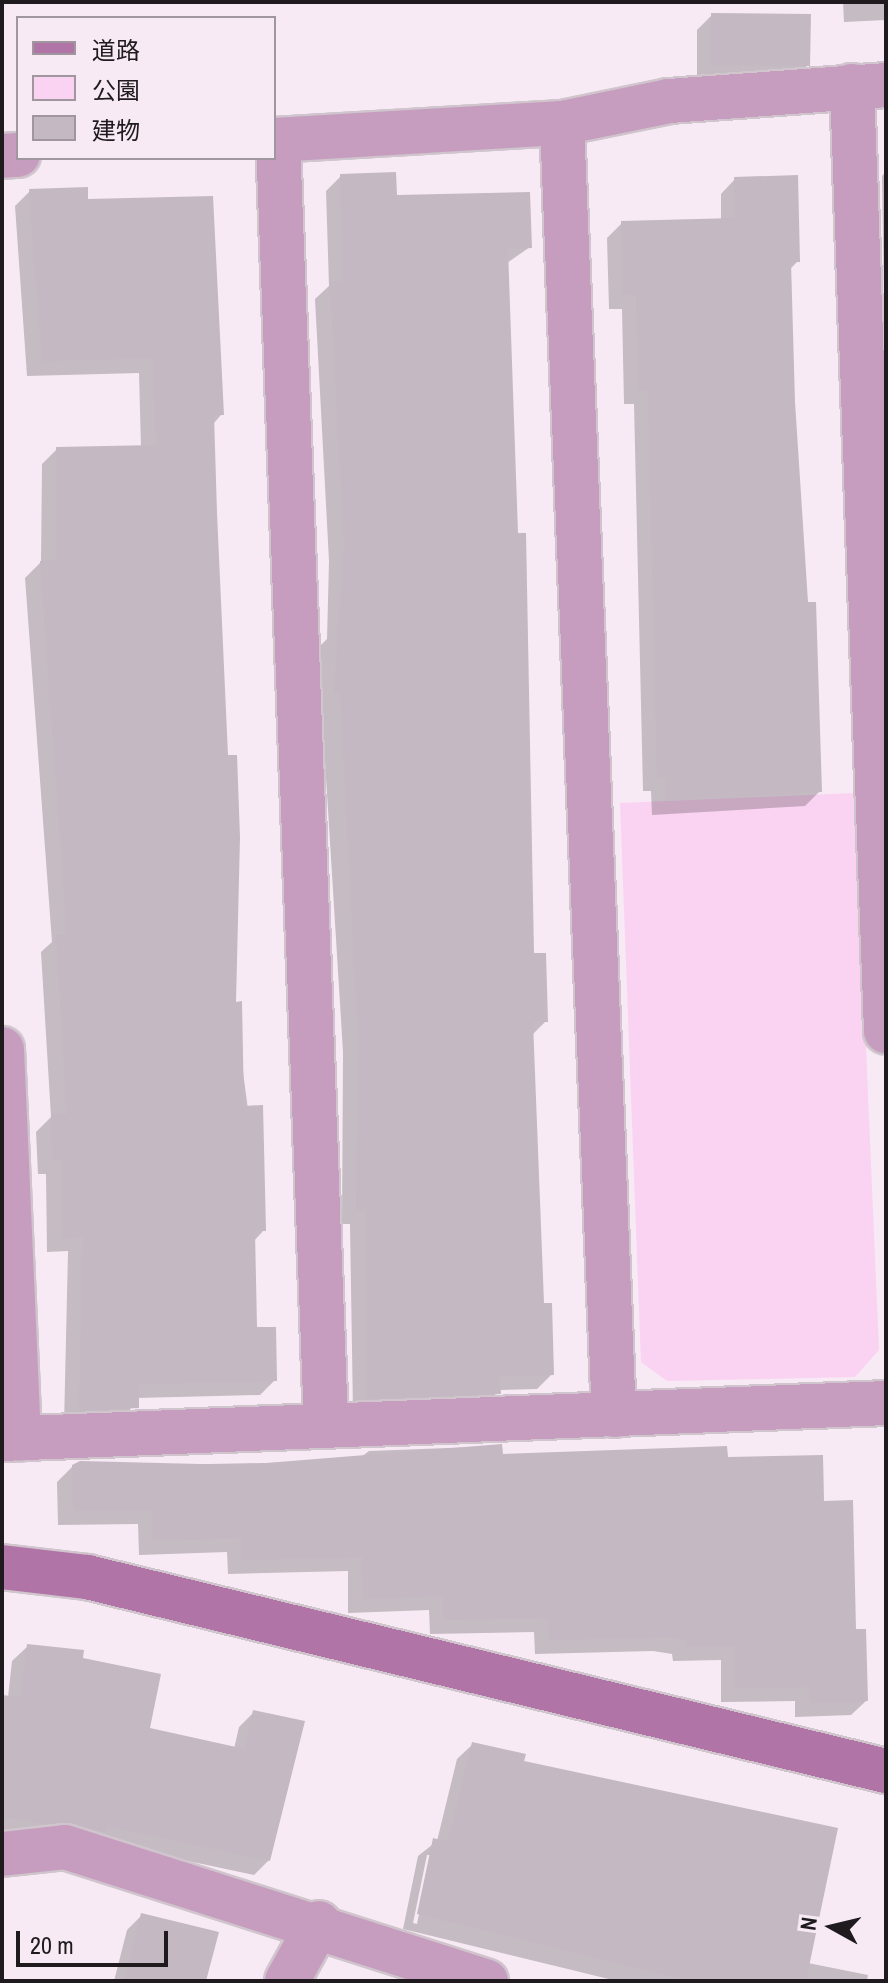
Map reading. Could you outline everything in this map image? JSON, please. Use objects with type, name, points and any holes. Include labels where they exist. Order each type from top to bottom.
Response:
[{"type":"street","points":[[326,1426],[276,140],[562,123],[669,101],[869,86],[886,1031]]},
{"type":"street","points":[[562,123],[614,1415]]},
{"type":"street","points":[[2,1049],[10,1439],[886,1403]]},
{"type":"street","points":[[2,1567],[87,1577],[886,1771]]},
{"type":"street","points":[[2,1854],[65,1847],[319,1923],[486,1981]]},
{"type":"street","points":[[287,1981],[319,1923]]},
{"type":"green space","points":[[855,793],[879,1350],[855,1377],[667,1381],[641,1362],[620,803]]},
{"type":"building","points":[[711,13],[811,14],[810,66],[711,65]]},
{"type":"building","points":[[396,172],[397,195],[530,192],[532,248],[508,249],[518,533],[526,533],[534,953],[546,953],[548,1022],[533,1022],[544,1303],[552,1303],[554,1375],[500,1376],[501,1394],[367,1399],[365,1210],[356,1210],[358,1036],[340,693],[334,693],[344,544],[330,282],[343,281],[340,174]]},
{"type":"building","points":[[798,175],[800,262],[791,262],[795,402],[808,602],[816,602],[822,792],[666,801],[665,777],[657,778],[648,390],[638,391],[636,295],[623,295],[621,221],[735,218],[734,177]]},
{"type":"building","points":[[88,187],[88,199],[213,196],[224,415],[214,415],[217,513],[228,755],[237,755],[240,837],[236,1002],[242,1001],[244,1106],[263,1105],[266,1231],[255,1231],[257,1327],[276,1327],[277,1381],[139,1384],[139,1408],[79,1411],[83,1237],[62,1238],[61,1160],[52,1160],[51,1115],[67,1114],[56,935],[67,935],[40,561],[56,560],[56,447],[156,445],[153,358],[42,361],[29,189]]},
{"type":"building","points":[[502,1444],[503,1454],[727,1446],[728,1457],[823,1455],[824,1501],[853,1500],[856,1629],[866,1629],[868,1701],[809,1703],[809,1687],[735,1688],[735,1646],[687,1647],[686,1640],[669,1637],[549,1640],[548,1618],[444,1620],[443,1596],[363,1599],[362,1557],[242,1560],[242,1538],[153,1541],[152,1510],[73,1511],[72,1465],[80,1461],[240,1465]]},
{"type":"building","points":[[27,1644],[84,1650],[83,1658],[161,1674],[150,1728],[245,1749],[253,1710],[305,1721],[270,1861],[106,1826],[105,1832],[2,1817],[2,1695],[21,1697]]},
{"type":"building","points":[[472,1742],[526,1754],[524,1761],[838,1828],[806,1981],[691,1981],[417,1914],[433,1838],[448,1842]]},
{"type":"building","points":[[141,1913],[219,1932],[206,1981],[125,1981]]}]
